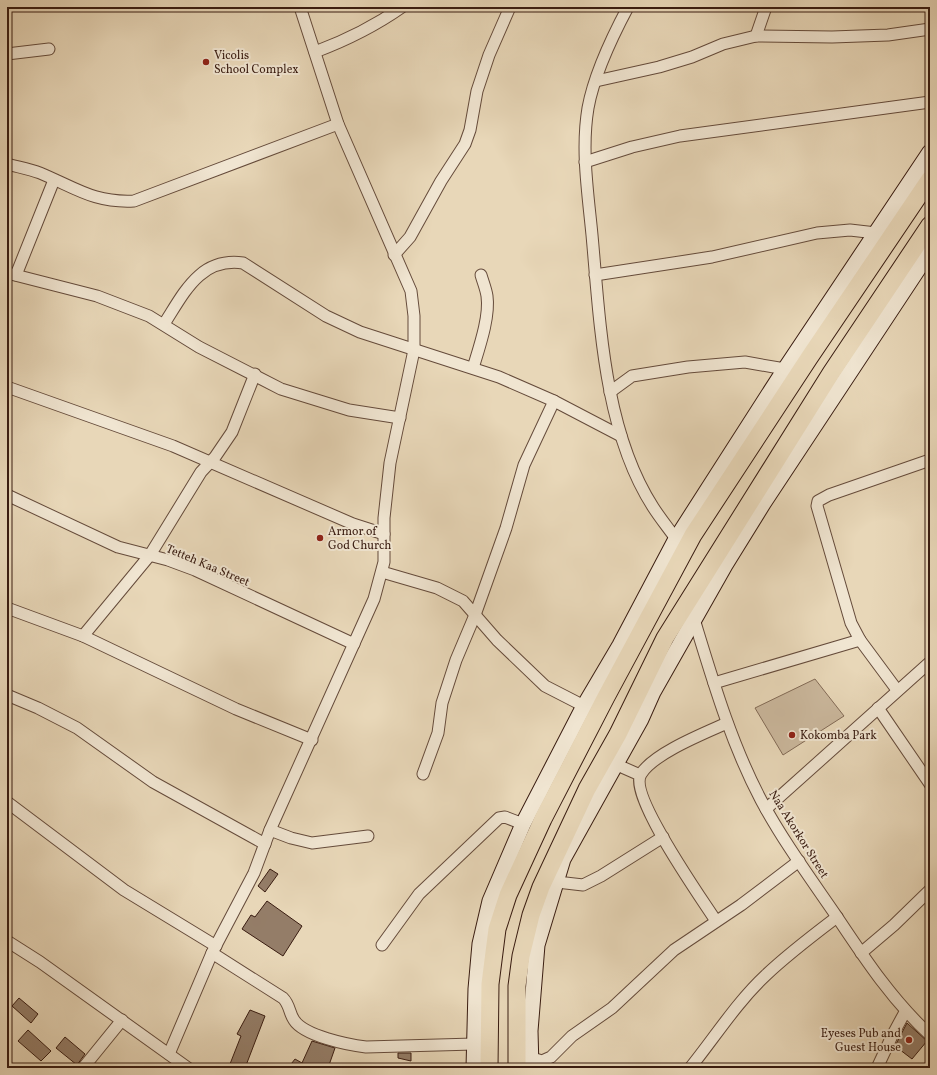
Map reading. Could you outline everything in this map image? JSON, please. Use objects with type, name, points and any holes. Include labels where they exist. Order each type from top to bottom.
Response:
[{"type":"main road","points":[[489,1068],[490,984],[497,929],[508,895],[543,819],[682,554],[757,426],[809,358],[930,179]]},
{"type":"main road","points":[[517,1068],[517,986],[521,956],[531,915],[541,887],[587,789],[618,734],[665,638],[831,372],[930,225]]},
{"type":"main road","points":[[809,358],[821,362],[831,372]]},
{"type":"main road","points":[[743,537],[746,509]]},
{"type":"main road","points":[[618,734],[640,719]]},
{"type":"main road","points":[[543,819],[551,828],[566,833]]},
{"type":"street","points":[[169,1054],[214,949],[254,873],[270,830],[312,740],[374,599],[384,562],[384,534],[390,463],[414,350],[414,324],[411,291],[338,124],[300,7]]},
{"type":"street","points":[[315,52],[346,41],[379,23],[402,7]]},
{"type":"street","points":[[394,255],[410,237],[441,181],[465,144],[470,130],[477,91],[489,56],[510,7]]},
{"type":"street","points":[[628,7],[615,31],[596,80],[588,108],[585,162],[595,275],[610,392],[621,436],[636,473],[652,504],[676,539]]},
{"type":"street","points":[[756,36],[766,7]]},
{"type":"street","points":[[596,80],[659,67],[692,57],[724,44],[756,36],[880,36],[930,30]]},
{"type":"street","points":[[7,54],[49,49]]},
{"type":"street","points":[[585,162],[632,147],[680,136],[930,102]]},
{"type":"street","points":[[7,164],[39,173],[94,198],[114,202],[134,201],[338,124]]},
{"type":"street","points":[[474,1068],[476,989],[480,944],[490,901],[522,824],[584,706],[620,646],[676,539],[757,426],[785,370],[930,152]]},
{"type":"street","points":[[54,180],[11,274],[97,296],[149,316],[199,347],[255,374],[281,389],[349,410],[400,418]]},
{"type":"street","points":[[595,275],[712,257],[817,233],[850,230],[876,233]]},
{"type":"street","points":[[799,861],[741,905],[674,950],[612,1008],[572,1036],[551,1057],[532,1063],[530,1031],[537,945],[563,860],[640,719],[653,692],[743,537],[930,251]]},
{"type":"street","points":[[164,324],[189,284],[202,272],[231,261],[243,262],[326,316],[360,332],[473,368],[554,400],[621,436]]},
{"type":"street","points":[[473,368],[481,340],[486,309],[487,297],[481,275]]},
{"type":"street","points":[[610,392],[632,376],[688,367],[745,362],[785,370]]},
{"type":"street","points":[[83,636],[150,555],[202,472],[232,432],[255,374]]},
{"type":"street","points":[[7,387],[131,430],[352,524],[384,534]]},
{"type":"street","points":[[422,774],[438,733],[446,690],[506,528],[524,465],[554,400]]},
{"type":"street","points":[[897,690],[860,640],[851,624],[817,511],[818,501],[836,492],[930,460]]},
{"type":"street","name":"Tetteh Kaa Street","points":[[7,495],[118,547],[150,555],[195,570],[354,644]]},
{"type":"street","points":[[382,572],[437,588],[463,601],[497,640],[545,686],[584,706]]},
{"type":"street","points":[[7,608],[83,636],[236,709],[312,740]]},
{"type":"street","name":"Naa Akorkor Street","points":[[694,619],[736,747],[766,809],[861,954],[905,1012],[930,1035]]},
{"type":"street","points":[[714,683],[860,640]]},
{"type":"street","points":[[766,809],[930,662]]},
{"type":"street","points":[[7,695],[38,708],[77,728],[152,782],[265,844]]},
{"type":"street","points":[[878,708],[930,784]]},
{"type":"street","points":[[716,921],[677,862],[646,805],[640,788],[640,775],[649,765],[676,747],[727,723]]},
{"type":"street","points":[[615,764],[640,775]]},
{"type":"street","points":[[7,802],[124,890],[214,949],[283,998],[288,1004],[297,1023],[316,1034],[335,1042],[350,1046],[474,1044]]},
{"type":"street","points":[[382,945],[420,894],[499,818],[505,817],[522,824]]},
{"type":"street","points":[[270,830],[291,838],[312,842],[368,836]]},
{"type":"street","points":[[557,882],[583,885],[602,876],[663,837]]},
{"type":"street","points":[[861,954],[930,890]]},
{"type":"street","points":[[690,1068],[745,997],[765,976],[797,947],[837,917]]},
{"type":"street","points":[[7,941],[40,962],[188,1068]]},
{"type":"street","points":[[877,1068],[905,1012]]},
{"type":"street","points":[[83,1068],[122,1020]]},
{"type":"shaded area","name":"Kokomba Park","points":[[815,679],[844,716],[783,755],[755,708]]},
{"type":"building","points":[[270,869],[278,874],[265,892],[258,886]]},
{"type":"building","points":[[267,901],[302,926],[283,956],[242,929],[251,915],[255,917]]},
{"type":"building","points":[[19,998],[38,1014],[31,1023],[12,1006]]},
{"type":"building","points":[[250,1010],[265,1016],[245,1068],[239,1068],[230,1064],[241,1036],[237,1034]]},
{"type":"building","name":"Eyeses Pub and Guest House","points":[[907,1023],[927,1041],[912,1059],[895,1046]]},
{"type":"building","points":[[28,1030],[51,1051],[41,1061],[18,1041]]},
{"type":"building","points":[[65,1037],[85,1054],[77,1065],[56,1048]]},
{"type":"building","points":[[312,1041],[335,1048],[328,1068],[288,1068],[295,1059],[302,1063]]},
{"type":"building","points":[[398,1053],[411,1053],[411,1061],[398,1058]]},
{"type":"place","name":"Vicolis School Complex","points":[[206,62]]},
{"type":"place","name":"Armor of God Church","points":[[320,538]]},
{"type":"place","name":"Kokomba Park","points":[[792,735]]},
{"type":"place","name":"Eyeses Pub and Guest House","points":[[909,1040]]}]
